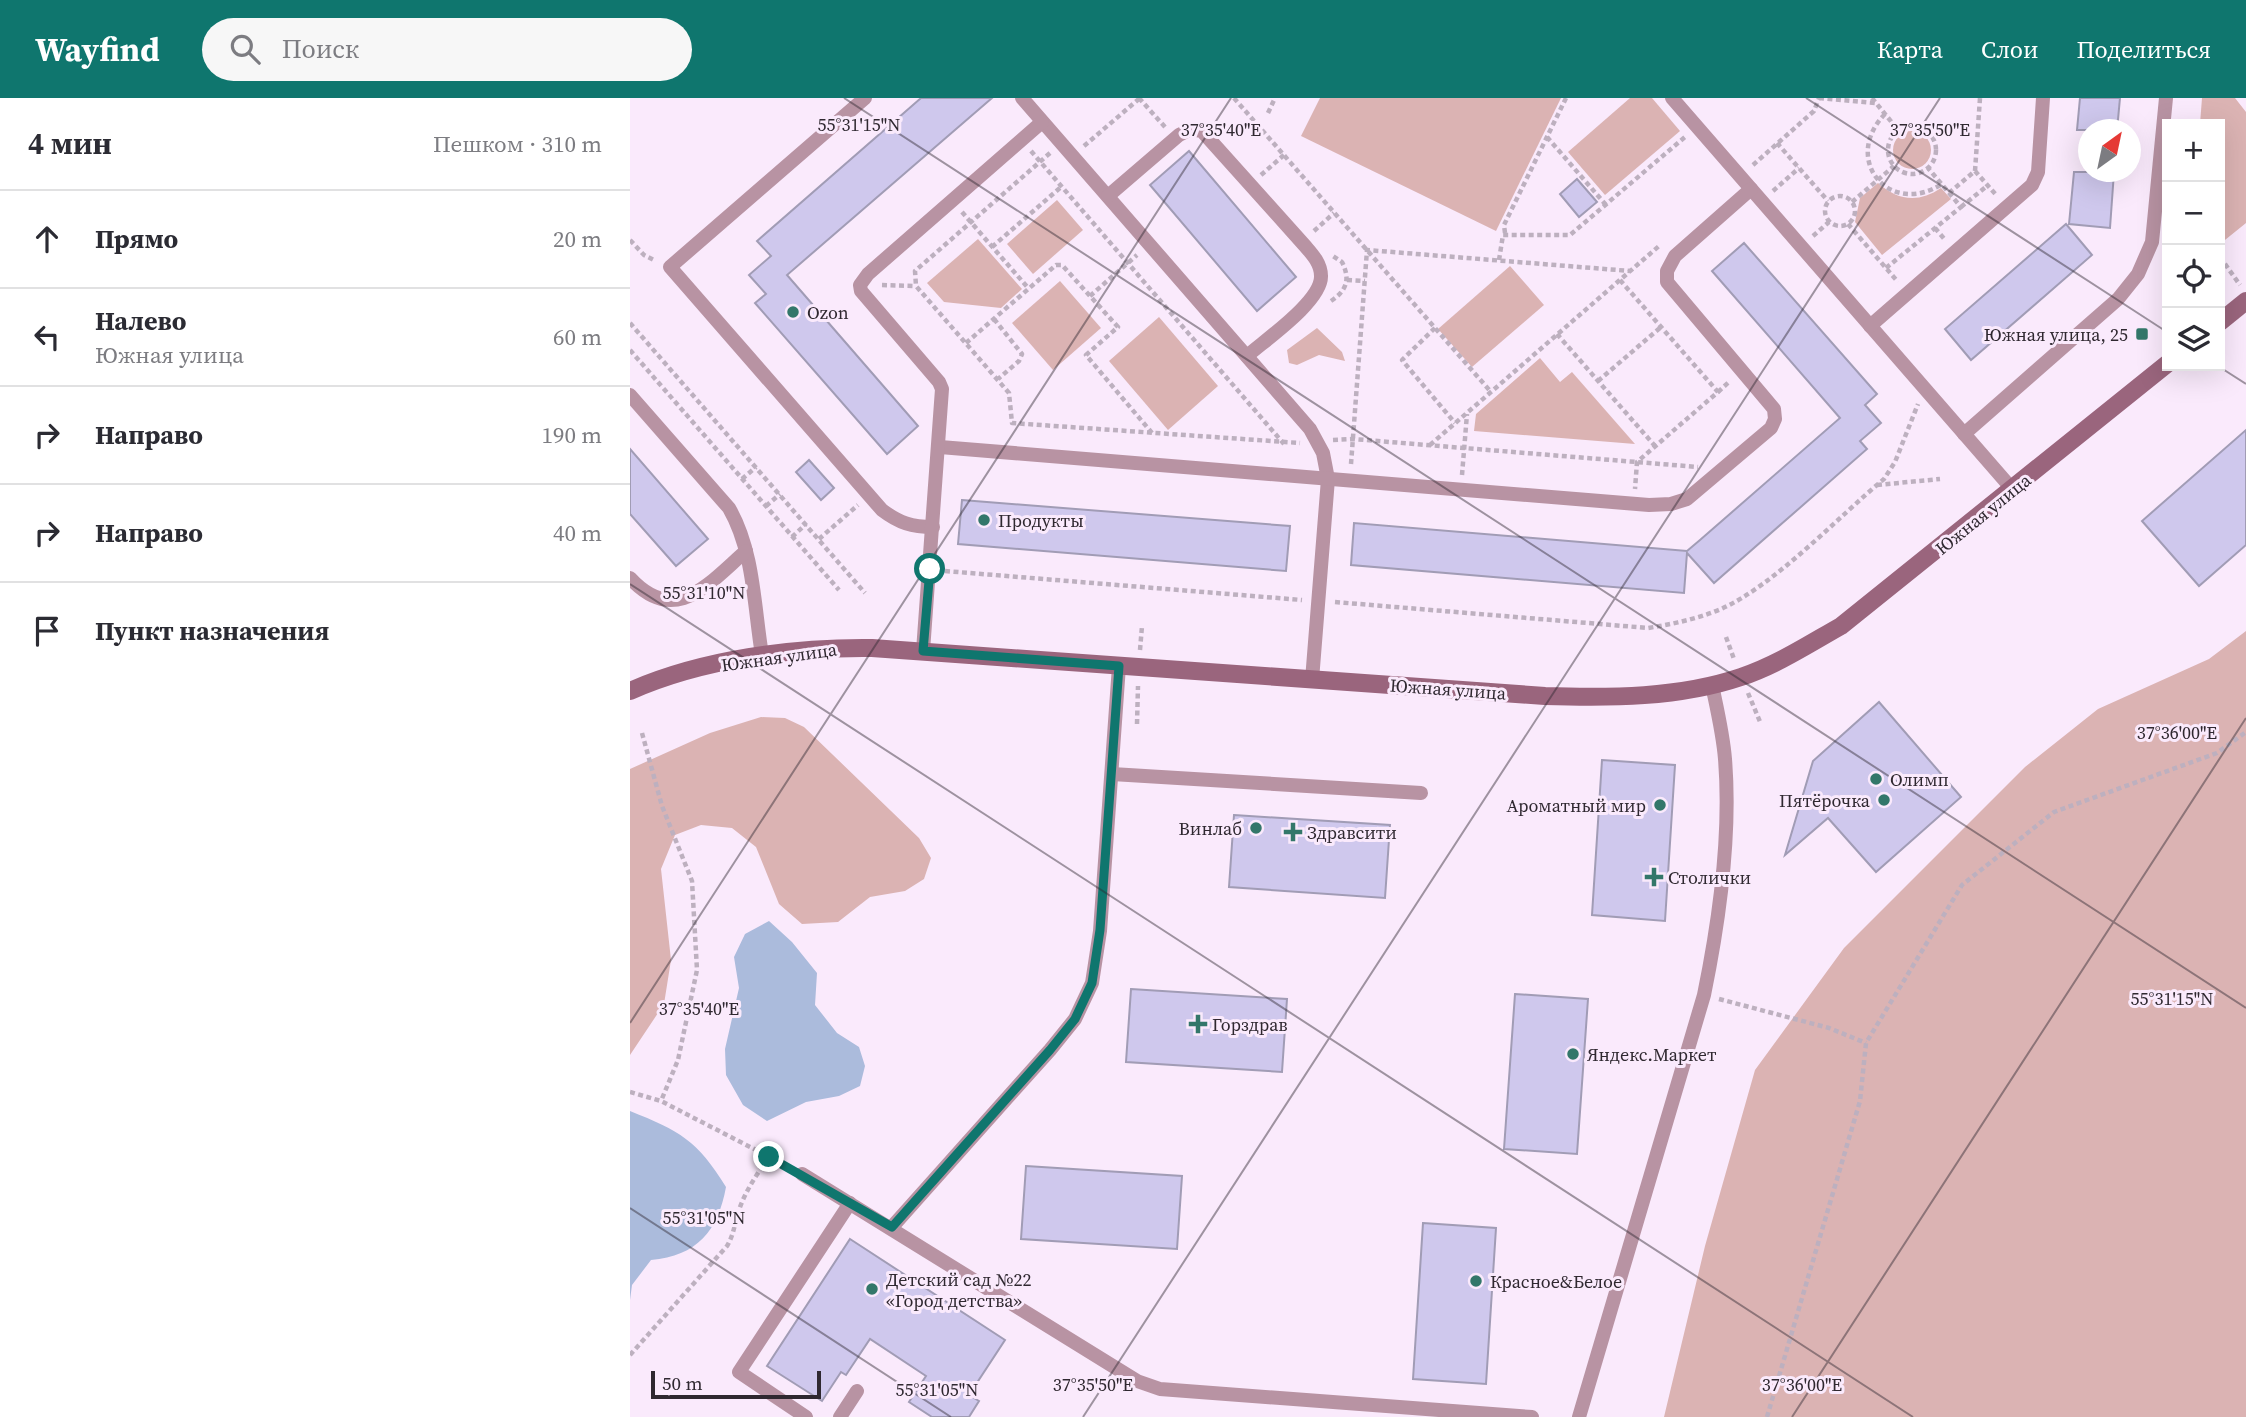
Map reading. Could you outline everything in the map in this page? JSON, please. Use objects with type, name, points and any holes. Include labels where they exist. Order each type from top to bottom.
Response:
[{"type":"street","points":[[2225,318],[2246,300]]},
{"type":"street","name":"Южная улица","points":[[630,691],[719,664],[762,655],[821,648],[923,651],[1312,680],[1603,698],[1654,695],[1712,685],[1742,677],[1785,658],[1841,626],[2162,369]]},
{"type":"lane","points":[[865,98],[670,267],[869,495],[897,521],[916,527],[933,527]]},
{"type":"lane","points":[[1022,98],[1310,429],[1323,453],[1328,479],[1312,680]]},
{"type":"lane","points":[[1672,98],[2013,490]]},
{"type":"lane","points":[[1870,326],[2006,208],[2036,177],[2043,98]]},
{"type":"lane","points":[[1964,434],[2118,299],[2138,274],[2151,242],[2166,98]]},
{"type":"lane","points":[[923,651],[943,398],[939,382],[866,297],[860,285],[868,274],[1042,122]]},
{"type":"lane","points":[[1108,196],[1174,139],[1191,129],[1202,131],[1250,183],[1316,259],[1322,273],[1321,286],[1311,300],[1247,356]]},
{"type":"lane","points":[[940,447],[1634,504],[1671,504],[1687,499],[1771,428],[1775,419],[1774,409],[1667,282],[1667,271],[1675,256],[1751,189]]},
{"type":"lane","points":[[630,395],[729,508],[743,535],[762,655]]},
{"type":"lane","points":[[630,578],[644,593],[660,600],[681,601],[703,588],[746,551]]},
{"type":"lane","points":[[892,1227],[1075,1019],[1092,983],[1100,930],[1119,666]]},
{"type":"lane","points":[[1579,1417],[1704,995],[1717,932],[1726,792],[1723,740],[1712,685]]},
{"type":"lane","points":[[1112,774],[1421,793]]},
{"type":"lane","points":[[802,1174],[892,1227],[1137,1381],[1160,1389],[1532,1417]]},
{"type":"lane","points":[[806,1417],[739,1372],[850,1203]]},
{"type":"lane","points":[[840,1417],[857,1391]]},
{"type":"path","points":[[1073,156],[1139,98],[1174,139]]},
{"type":"path","points":[[1234,98],[1491,392]]},
{"type":"path","points":[[1268,113],[1275,98]]},
{"type":"path","points":[[1499,260],[1501,237],[1505,233],[1504,225],[1566,98]]},
{"type":"path","points":[[1740,176],[1814,111],[1819,98],[1876,103]]},
{"type":"path","points":[[1872,98],[1898,130]]},
{"type":"path","points":[[1980,98],[1975,171],[2006,208]]},
{"type":"path","points":[[1885,114],[1874,125],[1867,146],[1870,167],[1877,180],[1895,192],[1916,195],[1942,184]]},
{"type":"path","points":[[1915,126],[1931,135],[1936,152],[1928,167],[1922,172],[1907,173],[1894,166],[1888,151],[1892,136],[1898,130],[1915,126]]},
{"type":"path","points":[[1505,233],[1565,236],[1606,205],[1697,127]]},
{"type":"path","points":[[1547,137],[1606,205]]},
{"type":"path","points":[[1021,140],[1040,162],[1061,187],[1285,445],[1012,423],[1009,393],[916,286],[915,271],[1040,162],[1062,144]]},
{"type":"path","points":[[1777,143],[1828,201]]},
{"type":"path","points":[[1250,183],[1284,155]]},
{"type":"path","points":[[1852,202],[1894,166]]},
{"type":"path","points":[[1928,167],[1961,207]]},
{"type":"path","points":[[1761,201],[1799,168]]},
{"type":"path","points":[[1949,193],[1975,171]]},
{"type":"path","points":[[1886,268],[1987,186]]},
{"type":"path","points":[[992,247],[1061,187]]},
{"type":"path","points":[[1840,196],[1852,202],[1855,211],[1848,224],[1840,227],[1829,222],[1824,210],[1828,201],[1840,196]]},
{"type":"path","points":[[952,201],[1029,289]]},
{"type":"path","points":[[1301,242],[1334,213]]},
{"type":"path","points":[[1848,224],[1908,293]]},
{"type":"path","points":[[630,240],[644,255],[670,267]]},
{"type":"path","points":[[1090,296],[1149,244]]},
{"type":"path","points":[[1430,445],[1660,245]]},
{"type":"path","points":[[1367,250],[1631,271]]},
{"type":"path","points":[[1349,481],[1367,250]]},
{"type":"path","points":[[966,343],[1059,264],[1065,267],[1118,327],[1086,355],[1153,434]]},
{"type":"path","points":[[2225,264],[2246,293]]},
{"type":"path","points":[[1347,280],[1365,281]]},
{"type":"path","points":[[1620,280],[1717,392],[1637,462],[1634,504]]},
{"type":"path","points":[[860,285],[916,286]]},
{"type":"path","points":[[994,319],[1022,354],[998,379]]},
{"type":"path","points":[[630,323],[865,593]]},
{"type":"path","points":[[1598,381],[1661,327]]},
{"type":"path","points":[[1435,328],[1402,360],[1455,423]]},
{"type":"path","points":[[1558,334],[1655,446]]},
{"type":"path","points":[[630,350],[839,590]]},
{"type":"path","points":[[930,569],[1648,628],[1688,621],[1723,608],[1771,576],[1876,485],[1895,462],[1924,388]]},
{"type":"path","points":[[1461,490],[1467,413]]},
{"type":"path","points":[[1353,439],[1723,469]]},
{"type":"path","points":[[742,479],[756,467]]},
{"type":"path","points":[[1876,485],[1940,479]]},
{"type":"path","points":[[766,506],[780,494]]},
{"type":"path","points":[[819,539],[869,495]]},
{"type":"path","points":[[792,537],[806,524]]},
{"type":"path","points":[[1767,1417],[1860,1101],[1866,1042],[1962,885],[2054,812],[2217,753],[2246,732]]},
{"type":"path","points":[[642,733],[662,806],[692,881],[696,970],[678,1060],[661,1101]]},
{"type":"path","points":[[1704,995],[1829,1028],[1866,1042]]},
{"type":"path","points":[[630,1092],[661,1101],[802,1174]]},
{"type":"path","points":[[630,1355],[727,1246],[736,1231],[737,1214],[769,1157]]},
{"type":"shaded area","points":[[1320,98],[1561,98],[1496,231],[1301,136]]},
{"type":"shaded area","points":[[1630,98],[1652,98],[1680,131],[1605,195],[1568,152]]},
{"type":"shaded area","points":[[2202,98],[2235,98],[2246,112],[2246,223],[2225,240],[2225,119],[2200,119]]},
{"type":"shaded area","points":[[1912,131],[1925,137],[1931,150],[1925,163],[1912,169],[1899,163],[1893,150],[1899,137]]},
{"type":"shaded area","points":[[1878,183],[1893,193],[1909,198],[1925,196],[1941,188],[1951,199],[1882,255],[1855,222],[1860,198]]},
{"type":"shaded area","points":[[1057,200],[1083,230],[1033,274],[1007,244]]},
{"type":"shaded area","points":[[978,239],[1022,289],[1001,308],[944,302],[927,283]]},
{"type":"shaded area","points":[[1510,266],[1544,305],[1472,367],[1438,329]]},
{"type":"shaded area","points":[[1060,281],[1101,328],[1053,370],[1012,323]]},
{"type":"shaded area","points":[[1159,317],[1218,386],[1168,430],[1109,361]]},
{"type":"shaded area","points":[[1317,328],[1342,352],[1345,361],[1319,355],[1297,365],[1289,363],[1287,350]]},
{"type":"shaded area","points":[[1540,358],[1560,382],[1572,372],[1635,444],[1474,431],[1476,414]]},
{"type":"shaded area","points":[[2246,631],[2246,1417],[1664,1417],[1705,1246],[1755,1070],[1844,948],[2025,767],[2098,709],[2209,659]]},
{"type":"shaded area","points":[[761,717],[785,718],[804,727],[919,838],[931,858],[924,879],[905,891],[870,897],[838,922],[802,924],[779,904],[756,847],[732,828],[701,825],[675,835],[661,869],[671,960],[664,1004],[630,1055],[630,769],[710,733]]},
{"type":"water","points":[[769,921],[792,942],[817,973],[815,1005],[837,1033],[859,1047],[865,1066],[860,1086],[839,1096],[806,1102],[767,1121],[743,1105],[726,1075],[725,1049],[739,988],[734,957],[745,934]]},
{"type":"water","points":[[630,1111],[675,1131],[686,1139],[706,1158],[726,1187],[717,1216],[703,1238],[681,1253],[651,1260],[632,1285],[630,1300]]},
{"type":"building","points":[[921,98],[992,98],[787,275],[918,426],[887,454],[755,303],[766,294],[749,275],[771,256],[757,241]]},
{"type":"building","points":[[2080,98],[2120,98],[2118,119],[2078,119]]},
{"type":"building","points":[[1189,151],[1296,277],[1257,311],[1150,185]]},
{"type":"building","points":[[2074,172],[2078,172],[2078,182],[2113,182],[2110,228],[2069,224]]},
{"type":"building","points":[[1577,179],[1597,202],[1579,217],[1560,194]]},
{"type":"building","points":[[2066,224],[2092,255],[1971,360],[1945,329]]},
{"type":"building","points":[[1744,243],[1877,394],[1865,405],[1881,423],[1860,441],[1867,449],[1714,583],[1687,553],[1684,593],[1351,565],[1354,523],[1687,551],[1840,418],[1712,271]]},
{"type":"building","points":[[2246,430],[2246,545],[2199,586],[2142,521]]},
{"type":"building","points":[[630,449],[708,539],[676,566],[630,514]]},
{"type":"building","points":[[809,460],[834,488],[821,500],[796,472]]},
{"type":"building","points":[[962,500],[1290,526],[1286,571],[958,544]]},
{"type":"building","name":"Олимп","points":[[1879,702],[1961,797],[1876,872],[1828,818],[1785,855],[1813,761]]},
{"type":"building","points":[[1602,760],[1675,765],[1665,921],[1592,915]]},
{"type":"building","points":[[1234,815],[1390,825],[1385,898],[1229,887]]},
{"type":"building","points":[[1131,989],[1287,999],[1282,1072],[1126,1062]]},
{"type":"building","points":[[1515,994],[1588,999],[1577,1154],[1504,1149]]},
{"type":"building","points":[[1026,1166],[1182,1176],[1177,1249],[1021,1239]]},
{"type":"building","points":[[1423,1223],[1496,1228],[1486,1384],[1413,1379]]},
{"type":"building","name":"Детский сад №22 «Город детства»","points":[[850,1239],[1005,1340],[969,1395],[979,1401],[969,1417],[932,1417],[909,1402],[926,1376],[870,1339],[846,1375],[841,1372],[822,1401],[767,1366]]},
{"type":"place","name":"Ozon","points":[[793,312]]},
{"type":"place","name":"Южная улица, 25","points":[[2142,334]]},
{"type":"place","name":"Продукты","points":[[984,520]]},
{"type":"place","name":"Олимп","points":[[1876,779]]},
{"type":"place","name":"Пятёрочка","points":[[1884,800]]},
{"type":"place","name":"Ароматный мир","points":[[1660,805]]},
{"type":"place","name":"Винлаб","points":[[1256,828]]},
{"type":"place","name":"Здравсити","points":[[1293,832]]},
{"type":"place","name":"Столички","points":[[1654,877]]},
{"type":"place","name":"Горздрав","points":[[1198,1024]]},
{"type":"place","name":"Яндекс.Маркет","points":[[1573,1054]]},
{"type":"place","name":"Красное&Белое","points":[[1476,1281]]},
{"type":"place","name":"Детский сад №22 «Город детства»","points":[[872,1289]]},
{"type":"route","points":[[769,1157],[892,1227],[1050,1050],[1075,1019],[1092,983],[1100,930],[1119,666],[923,651],[930,569]]}]
